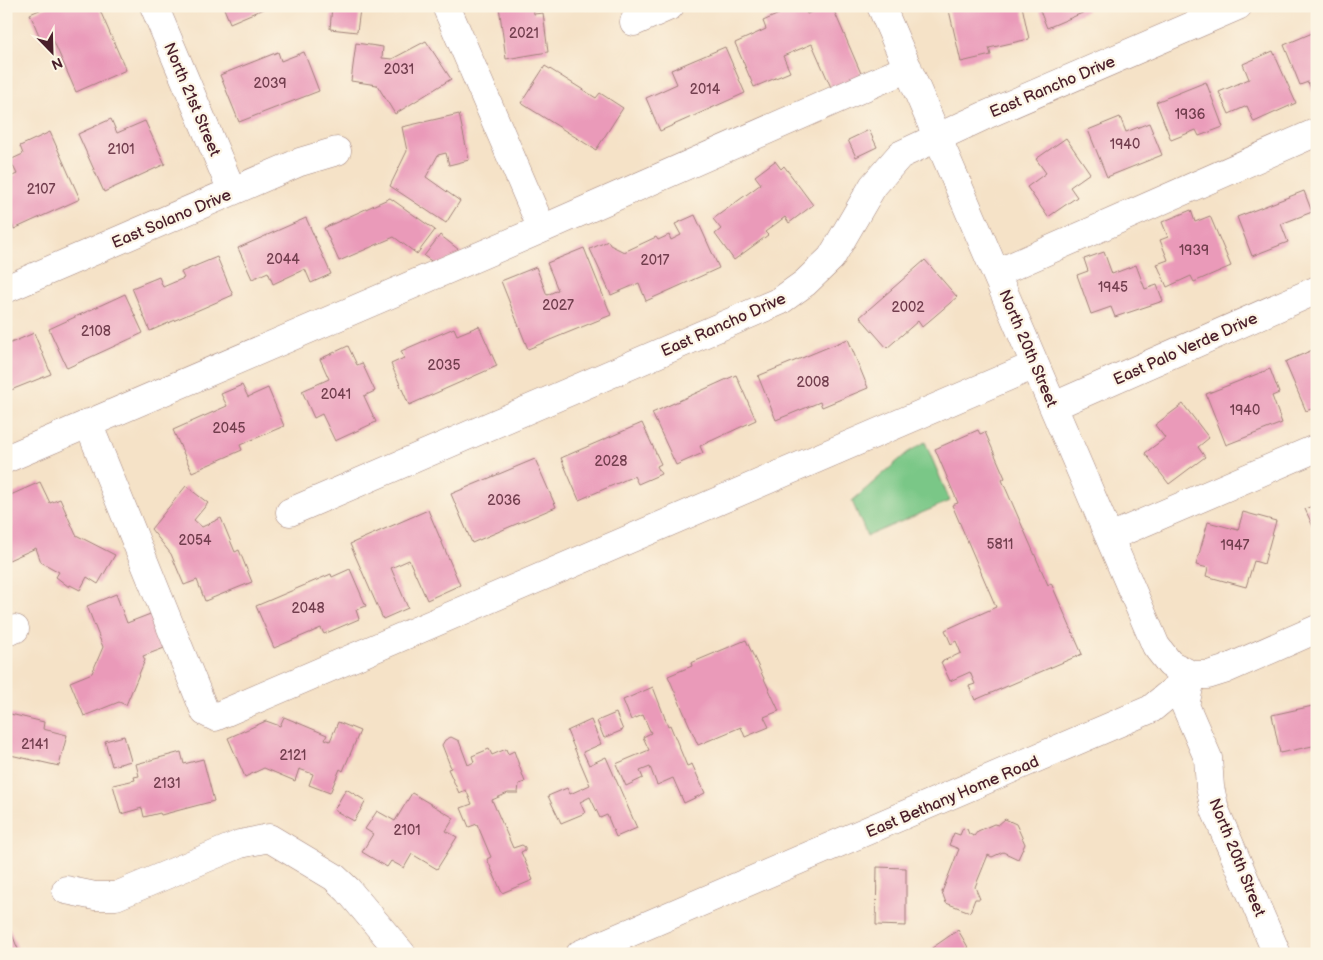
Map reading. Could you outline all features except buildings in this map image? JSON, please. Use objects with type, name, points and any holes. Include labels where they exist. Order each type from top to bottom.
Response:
[{"type":"street","name":"North 21st Street","points":[[154,6],[232,191]]},
{"type":"street","points":[[446,6],[542,229]]},
{"type":"street","points":[[634,22],[670,6]]},
{"type":"street","name":"North 20th Street","points":[[881,6],[1156,646],[1170,664],[1192,675],[1185,705],[1208,758],[1210,787],[1215,810],[1277,954]]},
{"type":"street","name":"East Rancho Drive","points":[[290,512],[780,301],[805,283],[831,258],[873,186],[900,155],[1238,6]]},
{"type":"street","points":[[6,459],[542,229],[908,68]]},
{"type":"street","points":[[997,273],[1317,132]]},
{"type":"street","name":"East Solano Drive","points":[[6,289],[300,162],[337,151]]},
{"type":"street","name":"East Palo Verde Drive","points":[[1054,406],[1317,290]]},
{"type":"street","points":[[88,423],[205,712],[214,717],[1035,365]]},
{"type":"street","points":[[1110,537],[1317,448]]},
{"type":"street","points":[[1192,675],[1208,675],[1224,670],[1317,629]]},
{"type":"street","name":"East Bethany Home Road","points":[[580,954],[1151,710],[1192,675]]},
{"type":"street","points":[[66,890],[95,896],[116,896],[240,844],[268,838],[334,876],[402,954]]},
{"type":"green space","points":[[925,442],[950,501],[867,536],[852,501],[907,453]]}]
